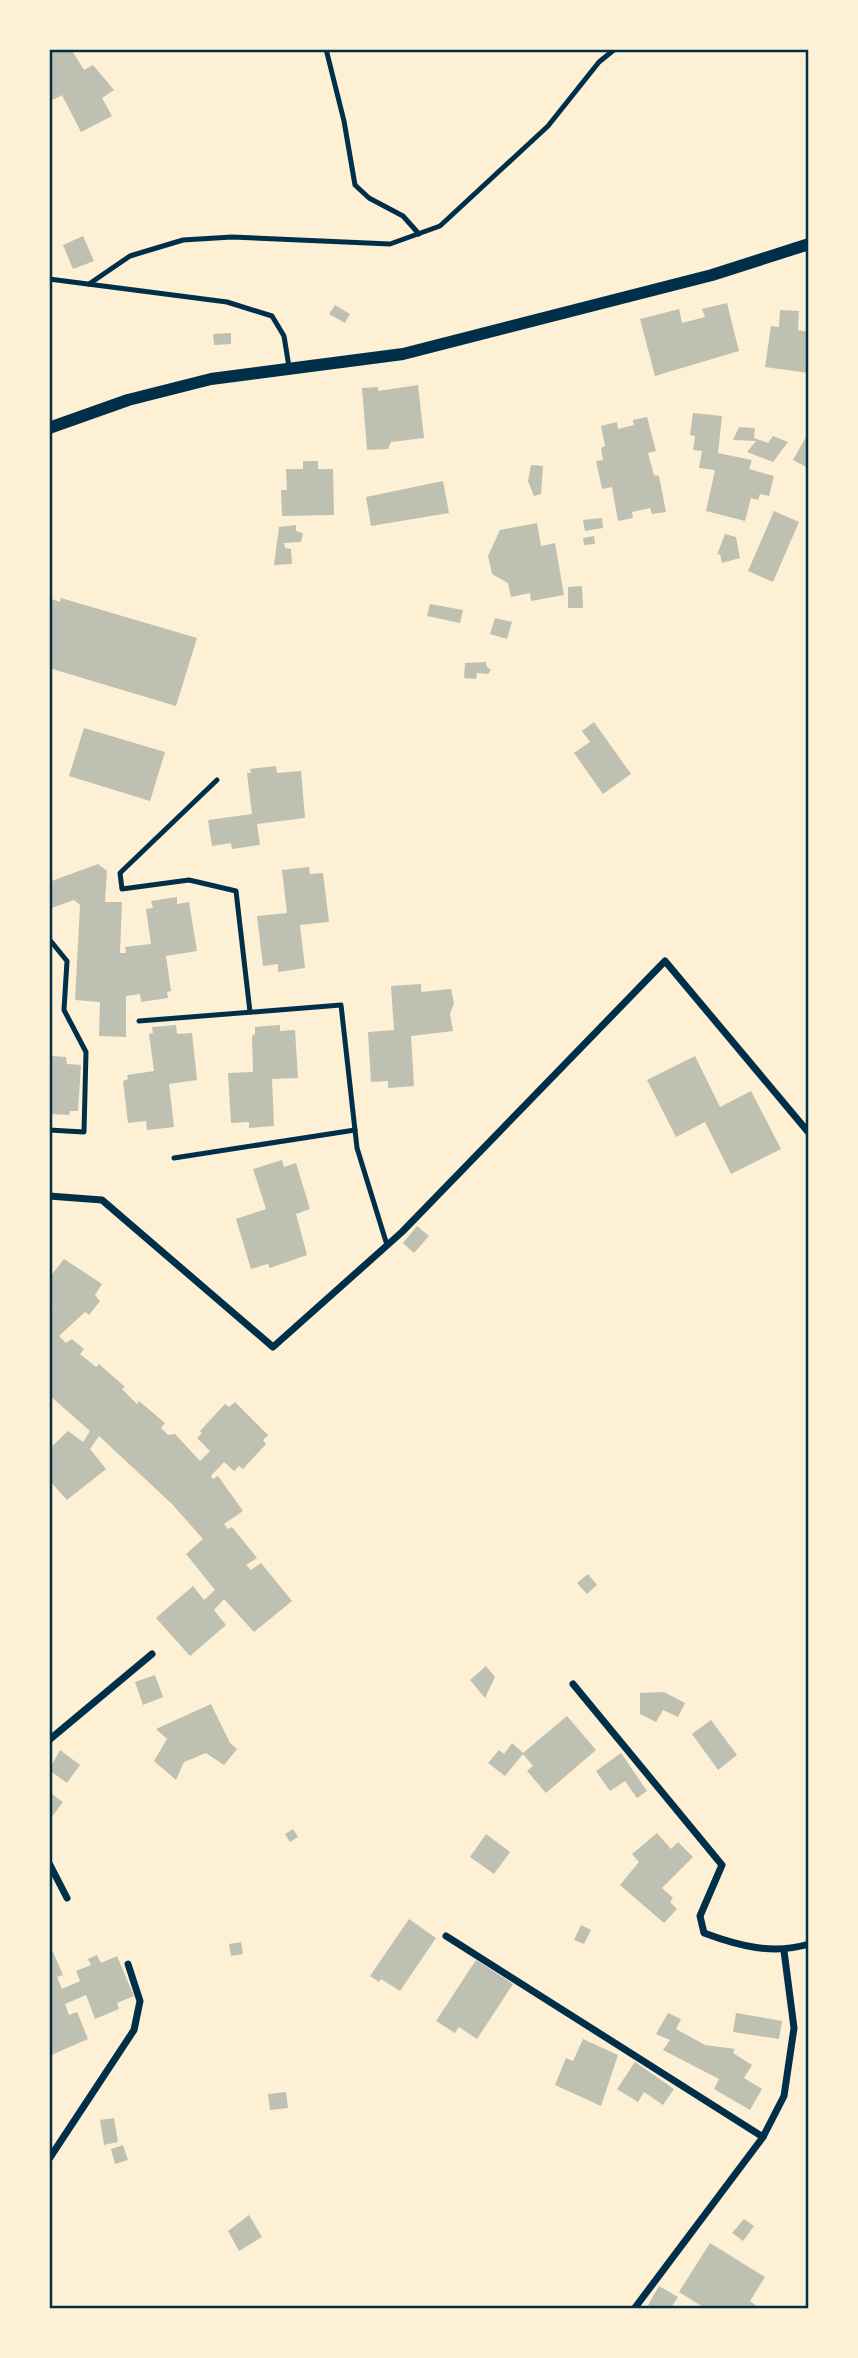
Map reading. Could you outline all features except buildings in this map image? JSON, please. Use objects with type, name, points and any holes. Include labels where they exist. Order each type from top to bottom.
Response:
[{"type":"street","points":[[49,428],[128,400],[211,379],[403,354],[712,275],[809,244]]},
{"type":"street","points":[[49,1196],[102,1200],[273,1347],[387,1245],[666,961],[809,1133]]},
{"type":"street","points":[[49,1740],[152,1654]]},
{"type":"street","points":[[573,1684],[722,1865],[700,1916],[704,1933],[731,1943],[785,1951],[809,1944]]},
{"type":"street","points":[[49,1863],[68,1898]]},
{"type":"street","points":[[446,1936],[763,2137]]},
{"type":"street","points":[[634,2309],[763,2137],[784,2096],[794,2028],[785,1951]]},
{"type":"street","points":[[49,2159],[52,2147],[134,2031],[140,2001],[128,1964]]},
{"type":"lane","points":[[326,49],[344,121],[355,185],[369,198],[403,216],[419,234]]},
{"type":"lane","points":[[89,284],[130,256],[183,240],[232,237],[390,244],[440,226],[548,126],[599,62],[615,49]]},
{"type":"lane","points":[[49,279],[227,302],[272,316],[284,336],[290,370]]},
{"type":"lane","points":[[217,780],[120,873],[122,889],[189,880],[236,891],[250,1012]]},
{"type":"lane","points":[[49,939],[66,961],[64,1010],[86,1052],[84,1132],[49,1130]]},
{"type":"lane","points":[[139,1021],[341,1005],[357,1147],[387,1245]]},
{"type":"lane","points":[[174,1158],[355,1130]]}]
